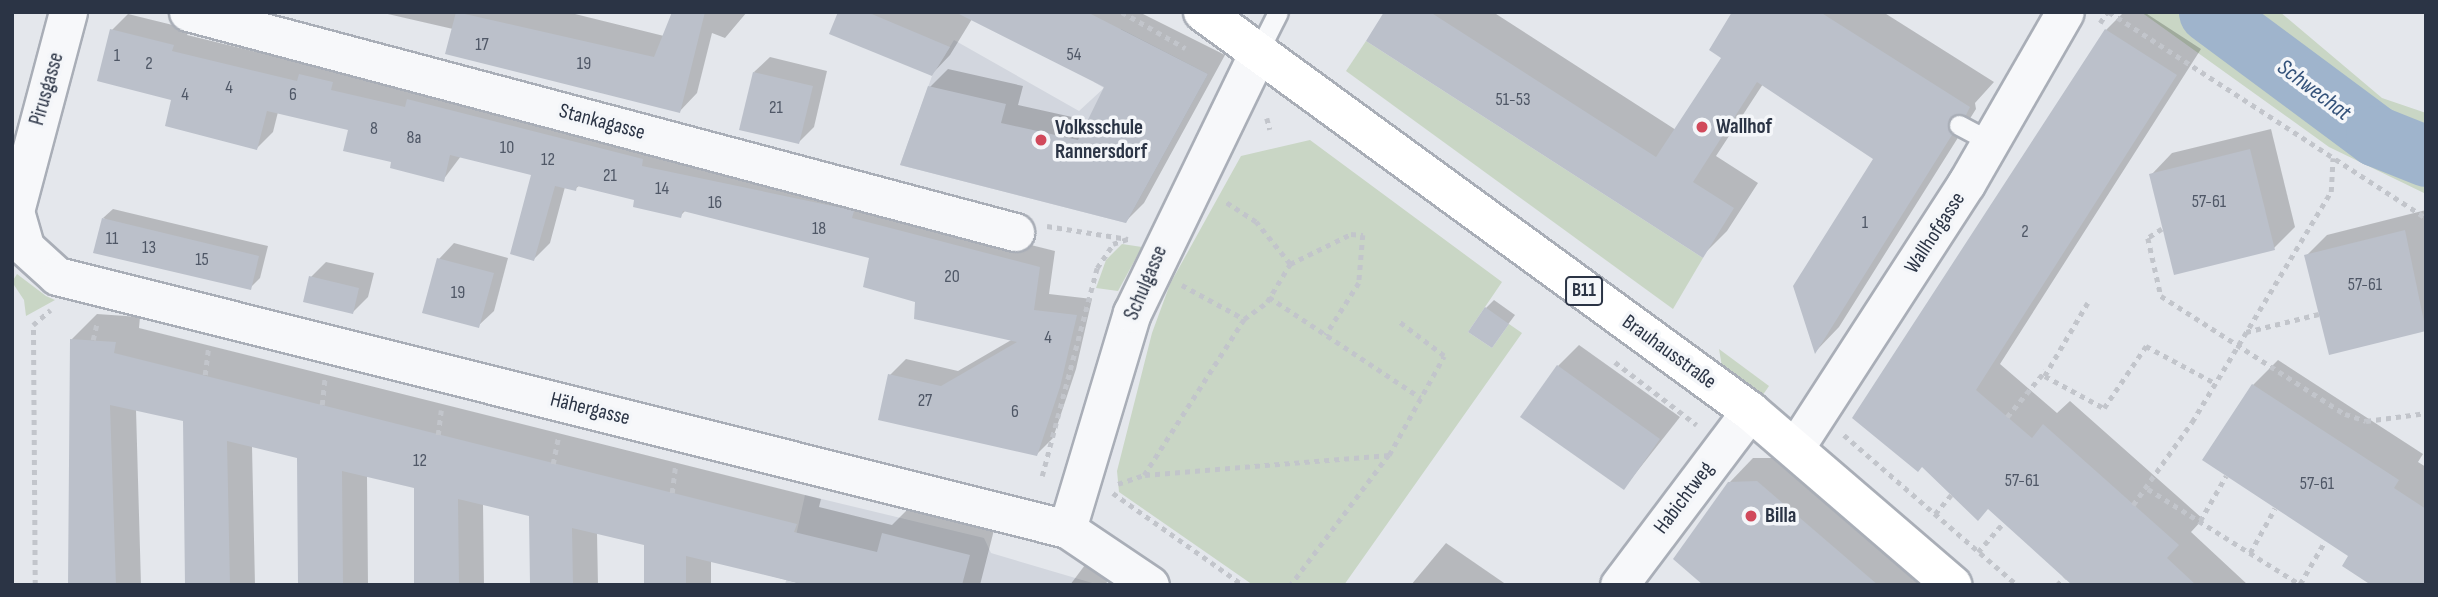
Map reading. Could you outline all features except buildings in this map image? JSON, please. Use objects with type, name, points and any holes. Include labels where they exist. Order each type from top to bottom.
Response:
[{"type":"main road","name":"Brauhausstraße","points":[[1203,12],[1259,50],[1750,411],[1952,585]]},
{"type":"street","name":"Pirusgasse","points":[[25,247],[16,224],[16,199],[68,12]]},
{"type":"street","name":"Stankagasse","points":[[188,12],[1015,232]]},
{"type":"street","name":"Wallhofgasse","points":[[1795,448],[1992,142],[2064,12]]},
{"type":"street","name":"Schulgasse","points":[[1067,529],[1091,485],[1132,313],[1259,50]]},
{"type":"street","name":"Hähergasse","points":[[25,247],[57,276],[1067,529],[1150,585]]},
{"type":"street","name":"Habichtweg","points":[[1619,585],[1750,411]]},
{"type":"lane","points":[[1259,50],[1278,12]]},
{"type":"lane","points":[[1959,125],[1992,142]]},
{"type":"path","points":[[2109,12],[2426,218]]},
{"type":"path","points":[[2133,505],[2148,489],[2331,192],[2333,158]]},
{"type":"path","points":[[1213,193],[1256,222],[1290,264]]},
{"type":"path","points":[[1015,232],[1053,225],[1128,239]]},
{"type":"path","points":[[2162,229],[2148,237],[2161,296],[2345,414],[2365,421],[2426,413]]},
{"type":"path","points":[[1144,475],[1244,319],[1269,297],[1290,264],[1351,234],[1363,235],[1359,283],[1326,335]]},
{"type":"path","points":[[1173,280],[1244,319]]},
{"type":"path","points":[[1269,297],[1421,398]]},
{"type":"path","points":[[2007,417],[2046,371],[2088,303]]},
{"type":"path","points":[[36,585],[33,325],[61,305]]},
{"type":"path","points":[[93,340],[99,314]]},
{"type":"path","points":[[2245,332],[2319,314]]},
{"type":"path","points":[[1291,585],[1389,455],[1444,356],[1398,321]]},
{"type":"path","points":[[205,375],[208,341]]},
{"type":"path","points":[[2046,371],[2045,376],[2098,408],[2110,404],[2146,346],[2215,383]]},
{"type":"path","points":[[322,405],[326,370]]},
{"type":"path","points":[[438,435],[443,398]]},
{"type":"path","points":[[553,464],[560,427]]},
{"type":"path","points":[[1037,485],[1042,476],[1091,485],[1144,475],[1389,455]]},
{"type":"path","points":[[673,493],[676,456]]},
{"type":"path","points":[[2200,521],[2226,476]]},
{"type":"path","points":[[1091,485],[1243,585]]},
{"type":"path","points":[[2148,489],[2300,584],[2325,541]]},
{"type":"path","points":[[1935,514],[1951,495]]},
{"type":"path","points":[[2250,553],[2275,508]]},
{"type":"path","points":[[1978,552],[2003,523]]},
{"type":"path","points":[[2057,585],[2064,578]]},
{"type":"shaded area","name":"Volksschule Rannersdorf","points":[[1121,29],[1208,74],[1126,223],[900,165],[932,76],[954,40],[1079,111],[1104,88],[1094,82]]},
{"type":"shaded area","points":[[805,495],[984,538],[991,553],[1099,585],[785,585]]},
{"type":"green space","points":[[2141,12],[2280,12],[2382,98],[2426,113],[2426,194],[2329,147]]},
{"type":"green space","points":[[1366,41],[1703,258],[1673,309],[1346,71]]},
{"type":"green space","points":[[1310,140],[1502,282],[1468,332],[1492,348],[1509,324],[1522,333],[1344,585],[1253,585],[1119,492],[1117,471],[1152,333],[1170,284],[1241,156]]},
{"type":"green space","points":[[1122,244],[1142,247],[1118,291],[1096,288],[1106,260]]},
{"type":"green space","points":[[17,274],[55,300],[26,316],[24,300],[12,282]]},
{"type":"green space","points":[[1719,349],[1769,386],[1760,399],[1723,372]]},
{"type":"waterway","name":"Schwechat","points":[[2209,12],[2376,136],[2426,156]]},
{"type":"place","name":"Wallhof","points":[[1702,127]]},
{"type":"place","name":"Volksschule Rannersdorf","points":[[1041,140]]},
{"type":"place","name":"Billa","points":[[1751,516]]}]
